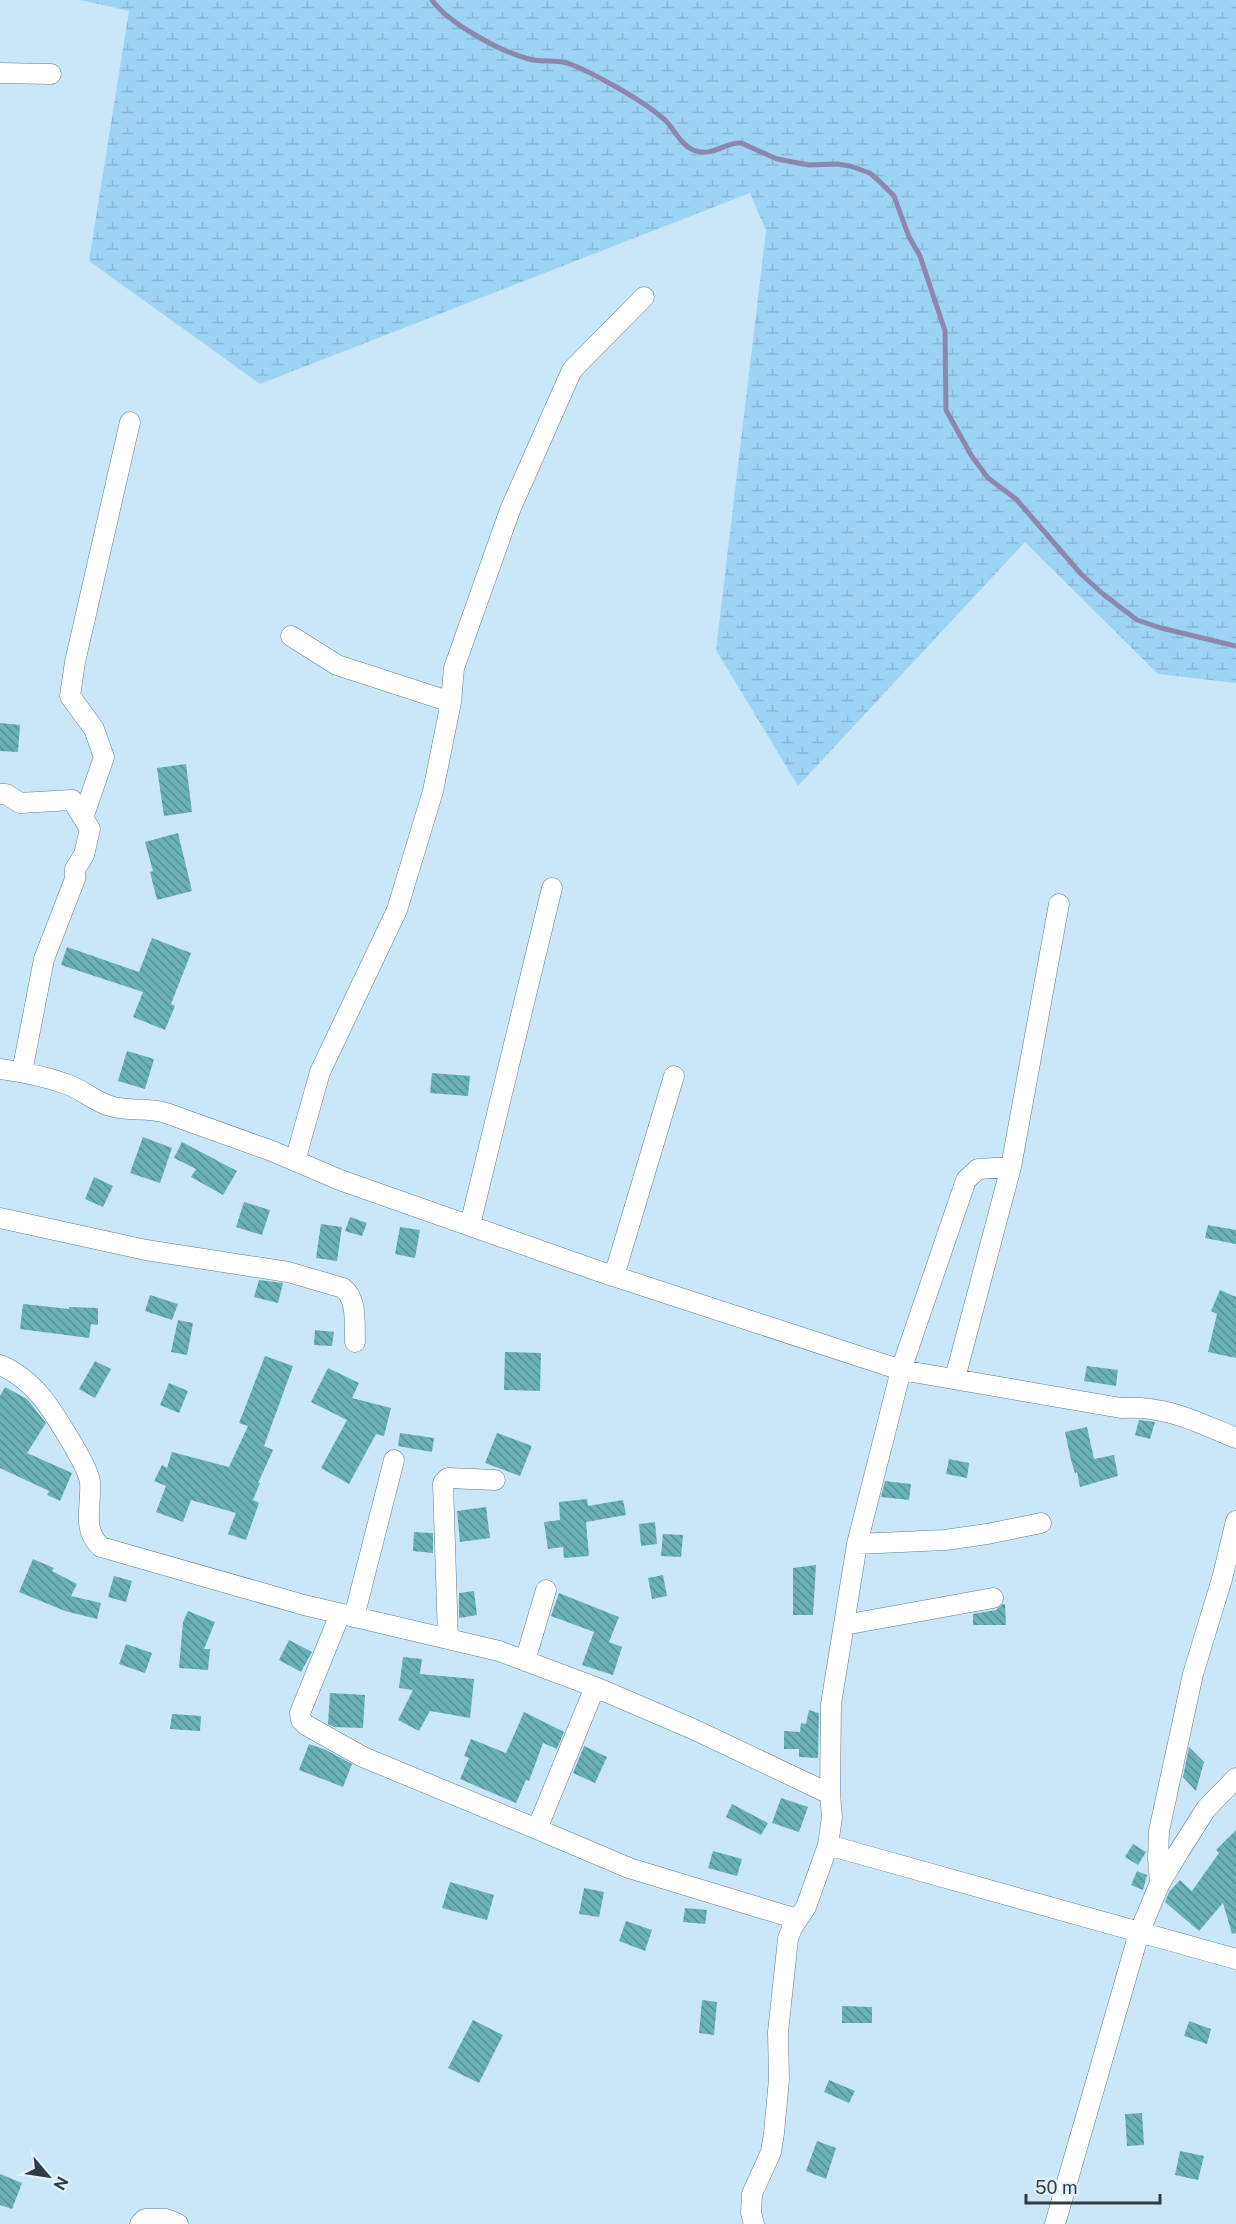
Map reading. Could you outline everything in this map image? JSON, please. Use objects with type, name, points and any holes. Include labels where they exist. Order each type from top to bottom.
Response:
[{"type":"street","points":[[0,73],[51,74]]},
{"type":"street","points":[[295,1161],[320,1072],[397,910],[433,791],[451,702],[454,668],[510,510],[572,370],[644,297]]},
{"type":"street","points":[[83,818],[104,757],[94,729],[70,696],[75,662],[130,422]]},
{"type":"street","points":[[291,636],[337,665],[451,702]]},
{"type":"street","points":[[0,794],[6,794],[20,803],[72,800],[90,829],[84,855],[75,868],[75,879],[44,959],[22,1072]]},
{"type":"street","points":[[470,1225],[552,888]]},
{"type":"street","points":[[955,1378],[1011,1167],[1059,904]]},
{"type":"street","points":[[0,1069],[22,1072],[71,1085],[107,1106],[123,1110],[155,1110],[166,1113],[340,1180],[614,1276],[901,1370],[1121,1408],[1141,1407],[1162,1410],[1236,1438]]},
{"type":"street","points":[[614,1276],[674,1076]]},
{"type":"street","points":[[754,2224],[750,2201],[771,2151],[780,2079],[778,2032],[788,1939],[797,1919],[806,1907],[828,1845],[832,1816],[830,1794],[831,1704],[857,1544],[901,1370],[966,1180],[978,1169],[1011,1167]]},
{"type":"street","points":[[0,1218],[146,1250],[288,1272],[343,1288],[350,1294],[353,1301],[355,1342]]},
{"type":"street","points":[[0,1365],[28,1382],[52,1408],[82,1462],[90,1480],[89,1530],[94,1541],[101,1547],[293,1602],[499,1651],[595,1687],[693,1729],[830,1794]]},
{"type":"street","points":[[394,1460],[347,1615],[310,1686],[300,1713],[301,1720],[363,1757],[629,1868],[797,1919]]},
{"type":"street","points":[[448,1639],[442,1483],[448,1478],[495,1480]]},
{"type":"street","points":[[1160,1883],[1159,1831],[1193,1674],[1222,1579],[1236,1521]]},
{"type":"street","points":[[857,1544],[945,1540],[1041,1523]]},
{"type":"street","points":[[525,1660],[546,1590]]},
{"type":"street","points":[[844,1625],[993,1598]]},
{"type":"street","points":[[537,1828],[595,1687]]},
{"type":"street","points":[[1055,2224],[1139,1933],[1160,1883],[1206,1809],[1236,1778]]},
{"type":"street","points":[[828,1845],[937,1878],[1236,1959]]},
{"type":"street","points":[[140,2224],[145,2219],[166,2219],[178,2224]]},
{"type":"green space","points":[[80,0],[1236,0],[1236,683],[1158,674],[1025,542],[798,786],[716,650],[766,231],[750,193],[260,384],[89,261],[129,11]]},
{"type":"building","points":[[0,723],[20,725],[18,752],[0,751]]},
{"type":"building","points":[[186,764],[192,812],[164,816],[157,768]]},
{"type":"building","points":[[178,833],[192,891],[157,900],[150,872],[153,871],[145,842]]},
{"type":"building","points":[[152,938],[191,953],[171,1004],[175,1006],[165,1030],[133,1017],[143,992],[61,965],[67,947],[139,972]]},
{"type":"building","points":[[127,1051],[154,1059],[145,1089],[118,1081]]},
{"type":"building","points":[[432,1073],[470,1076],[468,1096],[430,1093]]},
{"type":"building","points":[[143,1137],[172,1148],[160,1183],[130,1173]]},
{"type":"building","points":[[182,1142],[237,1171],[223,1195],[191,1177],[196,1169],[174,1158]]},
{"type":"building","points":[[94,1177],[113,1186],[103,1207],[85,1199]]},
{"type":"building","points":[[244,1202],[270,1210],[262,1235],[236,1227]]},
{"type":"building","points":[[350,1217],[367,1223],[362,1236],[345,1231]]},
{"type":"building","points":[[321,1224],[342,1227],[337,1261],[316,1258]]},
{"type":"building","points":[[1208,1225],[1236,1230],[1236,1244],[1205,1238]]},
{"type":"building","points":[[400,1227],[420,1230],[415,1258],[395,1254]]},
{"type":"building","points":[[259,1280],[283,1283],[278,1303],[254,1297]]},
{"type":"building","points":[[1220,1290],[1236,1297],[1236,1358],[1208,1352],[1217,1314],[1211,1311]]},
{"type":"building","points":[[150,1295],[178,1304],[172,1320],[145,1311]]},
{"type":"building","points":[[23,1304],[69,1309],[69,1307],[98,1308],[98,1325],[91,1324],[89,1338],[20,1329]]},
{"type":"building","points":[[178,1320],[193,1323],[187,1355],[171,1352]]},
{"type":"building","points":[[315,1330],[334,1332],[332,1346],[314,1345]]},
{"type":"building","points":[[505,1352],[541,1353],[540,1391],[504,1390]]},
{"type":"building","points":[[265,1356],[293,1366],[264,1446],[273,1450],[258,1483],[260,1483],[253,1500],[259,1503],[246,1540],[228,1534],[236,1513],[191,1500],[183,1522],[156,1512],[166,1486],[154,1481],[162,1465],[167,1468],[172,1452],[229,1467],[248,1426],[239,1423]]},
{"type":"building","points":[[95,1361],[111,1369],[95,1398],[79,1389]]},
{"type":"building","points":[[1087,1366],[1118,1370],[1116,1386],[1084,1381]]},
{"type":"building","points":[[328,1368],[359,1383],[352,1398],[391,1408],[384,1436],[376,1434],[349,1484],[321,1468],[347,1420],[311,1402]]},
{"type":"building","points":[[169,1383],[188,1391],[179,1413],[160,1405]]},
{"type":"building","points":[[5,1387],[27,1399],[46,1423],[27,1453],[72,1473],[60,1501],[47,1495],[49,1491],[0,1468],[0,1396]]},
{"type":"building","points":[[1139,1420],[1155,1422],[1150,1439],[1135,1435]]},
{"type":"building","points":[[1087,1427],[1094,1459],[1114,1455],[1118,1476],[1080,1487],[1065,1432]]},
{"type":"building","points":[[400,1433],[434,1438],[432,1452],[398,1446]]},
{"type":"building","points":[[497,1433],[532,1446],[520,1476],[485,1463]]},
{"type":"building","points":[[949,1459],[969,1463],[967,1478],[946,1474]]},
{"type":"building","points":[[885,1481],[911,1484],[909,1500],[881,1497]]},
{"type":"building","points":[[587,1499],[588,1506],[623,1500],[626,1515],[586,1522],[589,1556],[564,1558],[563,1547],[548,1549],[544,1522],[560,1520],[559,1502]]},
{"type":"building","points":[[486,1507],[490,1538],[460,1542],[457,1511]]},
{"type":"building","points":[[655,1522],[657,1544],[641,1546],[639,1524]]},
{"type":"building","points":[[414,1532],[433,1533],[433,1553],[413,1551]]},
{"type":"building","points":[[663,1534],[683,1535],[681,1557],[661,1556]]},
{"type":"building","points":[[33,1559],[54,1568],[52,1571],[77,1584],[71,1596],[101,1603],[97,1619],[65,1611],[19,1592]]},
{"type":"building","points":[[816,1565],[813,1615],[793,1615],[793,1568]]},
{"type":"building","points":[[663,1575],[667,1596],[652,1599],[648,1578]]},
{"type":"building","points":[[114,1576],[132,1581],[126,1602],[108,1597]]},
{"type":"building","points":[[474,1591],[477,1615],[459,1618],[459,1593]]},
{"type":"building","points":[[559,1593],[619,1617],[609,1642],[622,1647],[613,1675],[582,1665],[594,1632],[551,1616]]},
{"type":"building","points":[[1005,1604],[1006,1625],[973,1625],[973,1614],[996,1610]]},
{"type":"building","points":[[188,1611],[215,1622],[204,1649],[210,1649],[208,1670],[179,1668],[183,1622]]},
{"type":"building","points":[[289,1640],[312,1652],[301,1672],[279,1660]]},
{"type":"building","points":[[126,1644],[152,1653],[145,1673],[119,1664]]},
{"type":"building","points":[[403,1657],[422,1659],[420,1674],[474,1679],[470,1718],[430,1711],[419,1731],[398,1720],[413,1690],[399,1688]]},
{"type":"building","points":[[330,1693],[365,1695],[363,1728],[334,1727],[328,1724]]},
{"type":"building","points":[[809,1710],[819,1713],[818,1758],[799,1757],[799,1749],[784,1749],[784,1731],[800,1732],[801,1723],[806,1724]]},
{"type":"building","points":[[524,1712],[564,1732],[557,1749],[543,1743],[529,1781],[526,1780],[516,1803],[460,1779],[469,1758],[464,1756],[471,1739],[506,1753]]},
{"type":"building","points":[[172,1714],[201,1716],[200,1731],[170,1729]]},
{"type":"building","points":[[309,1744],[352,1764],[343,1787],[299,1770]]},
{"type":"building","points":[[584,1746],[607,1757],[595,1783],[573,1773]]},
{"type":"building","points":[[1189,1747],[1204,1762],[1196,1791],[1183,1777]]},
{"type":"building","points":[[781,1798],[808,1807],[799,1832],[772,1823]]},
{"type":"building","points":[[732,1804],[768,1823],[761,1835],[726,1817]]},
{"type":"building","points":[[1236,1830],[1236,1933],[1232,1934],[1223,1903],[1199,1931],[1165,1902],[1169,1892],[1180,1880],[1192,1891],[1219,1853],[1216,1850]]},
{"type":"building","points":[[1133,1844],[1146,1852],[1138,1865],[1125,1857]]},
{"type":"building","points":[[713,1851],[742,1859],[737,1876],[708,1868]]},
{"type":"building","points":[[1137,1871],[1147,1875],[1143,1890],[1131,1885]]},
{"type":"building","points":[[450,1882],[494,1895],[487,1920],[442,1908]]},
{"type":"building","points":[[584,1888],[604,1892],[599,1917],[579,1914]]},
{"type":"building","points":[[685,1908],[707,1910],[705,1924],[683,1922]]},
{"type":"building","points":[[626,1921],[652,1930],[645,1951],[619,1941]]},
{"type":"building","points":[[702,2000],[717,2002],[714,2035],[699,2033]]},
{"type":"building","points":[[842,2006],[872,2007],[872,2023],[842,2023]]},
{"type":"building","points":[[473,2020],[503,2035],[479,2083],[448,2068]]},
{"type":"building","points":[[1189,2021],[1211,2029],[1207,2044],[1184,2036]]},
{"type":"building","points":[[829,2080],[855,2091],[849,2103],[824,2092]]},
{"type":"building","points":[[1142,2113],[1144,2145],[1127,2146],[1125,2114]]},
{"type":"building","points":[[817,2141],[836,2148],[826,2179],[806,2171]]},
{"type":"building","points":[[1180,2151],[1204,2156],[1198,2180],[1175,2175]]},
{"type":"building","points":[[0,2174],[22,2183],[12,2209],[0,2205]]},
{"type":"waterway","points":[[432,0],[462,27],[504,50],[534,60],[570,64],[639,100],[659,115],[693,150],[707,152],[741,143],[777,159],[809,165],[837,164],[870,173],[894,196],[909,237],[920,256],[945,331],[946,410],[971,455],[988,478],[1016,499],[1081,574],[1137,620],[1236,646]]}]
